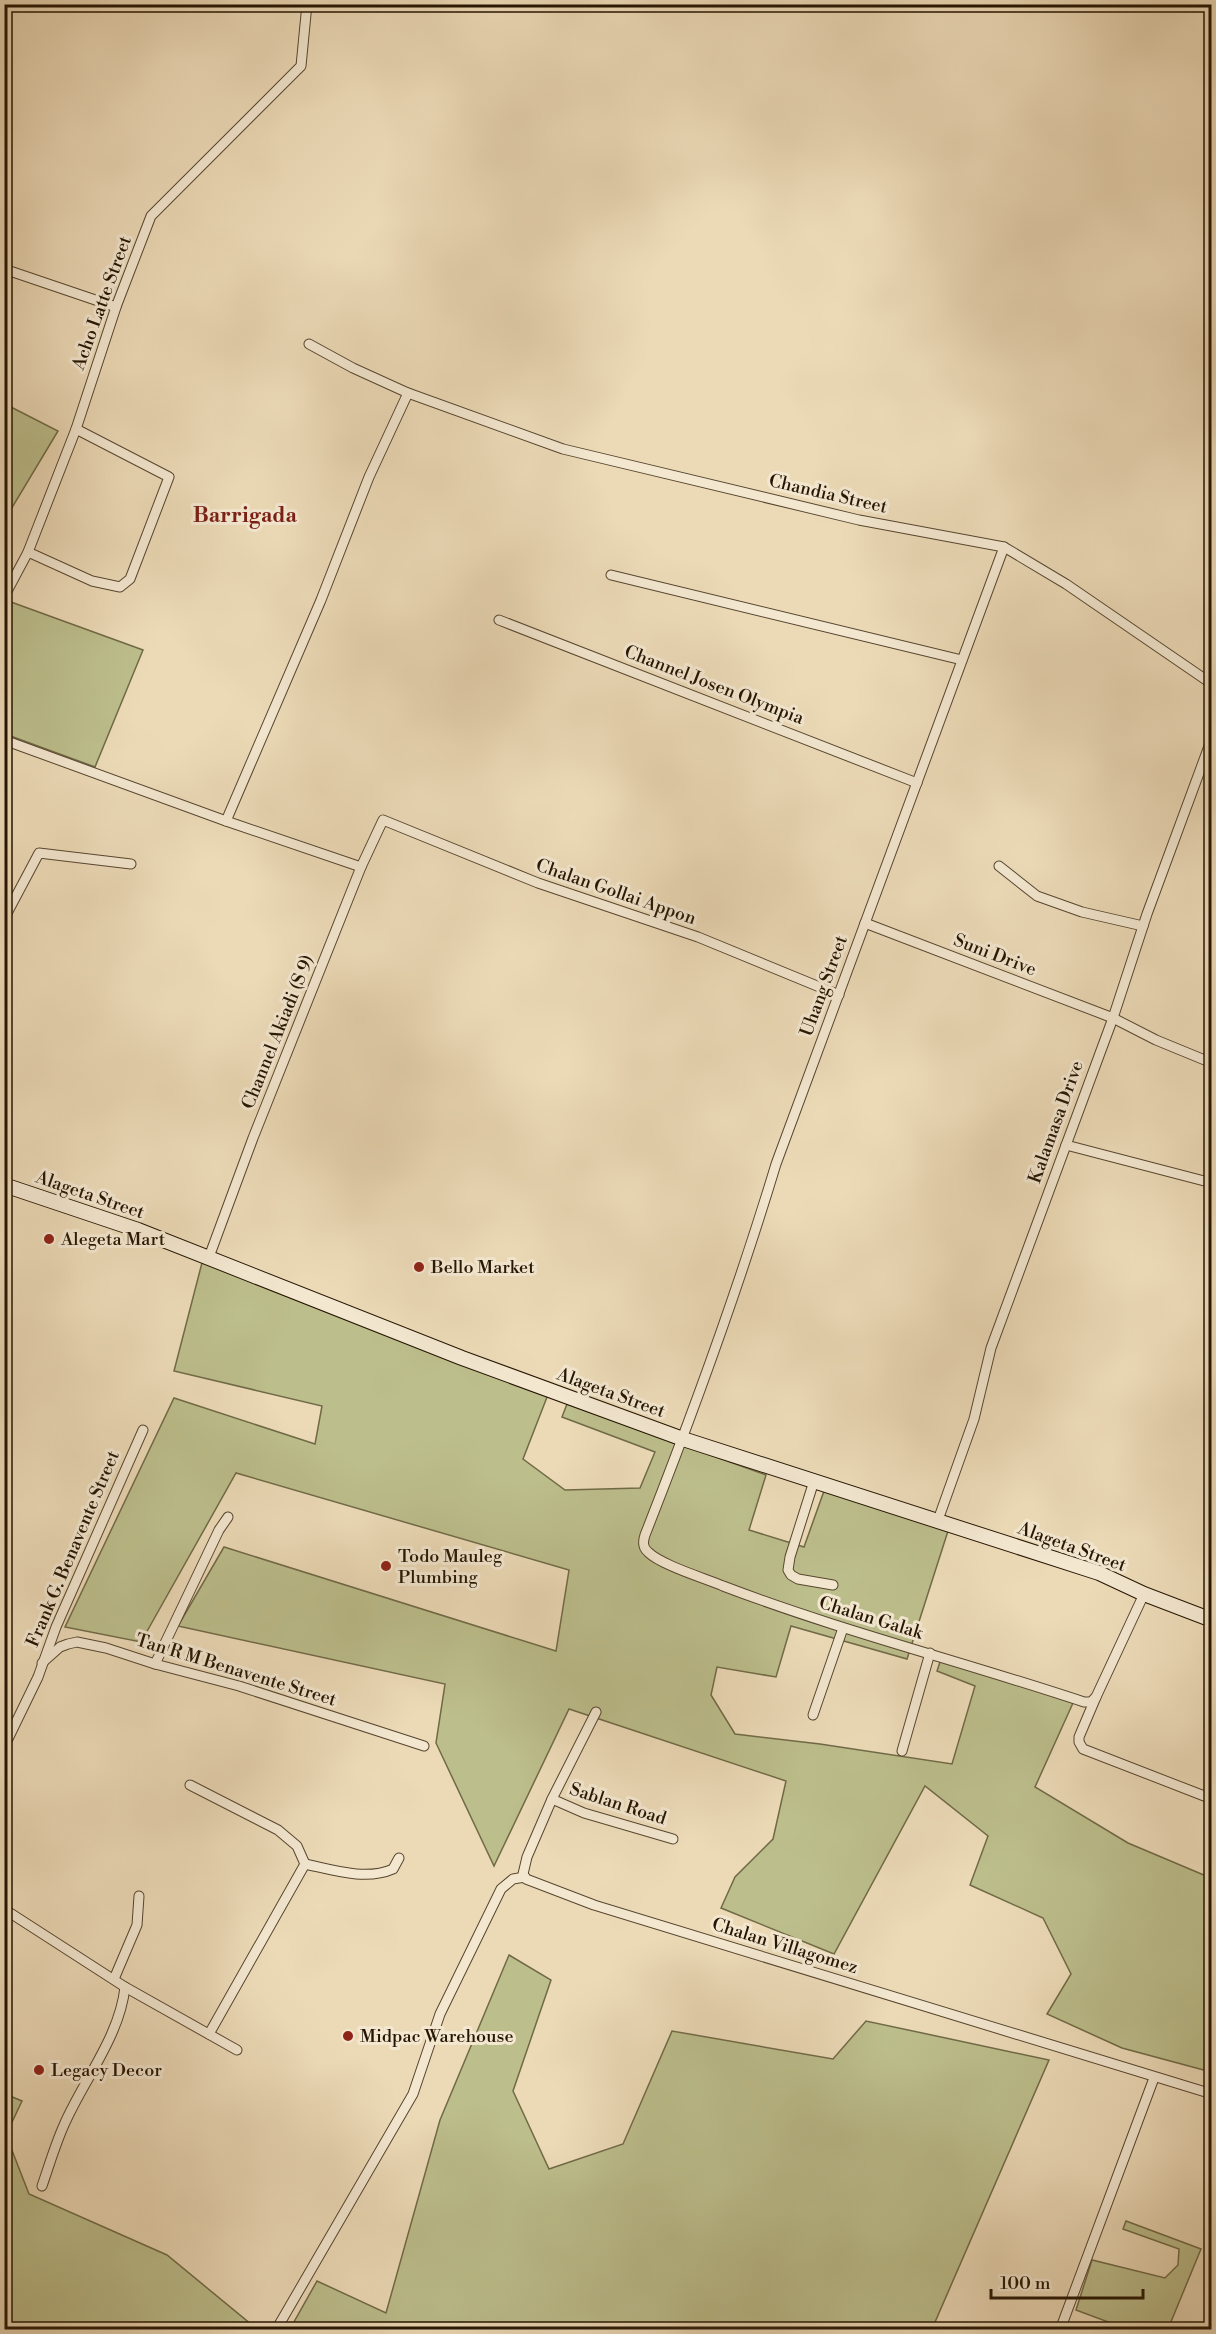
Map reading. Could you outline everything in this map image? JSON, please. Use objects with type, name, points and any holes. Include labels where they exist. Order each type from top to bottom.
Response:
[{"type":"main road","name":"Alageta Street","points":[[4,1185],[209,1257],[462,1358],[683,1439],[1100,1573],[1144,1594],[1212,1620]]},
{"type":"street","name":"Acho Latte Street","points":[[4,597],[28,552],[76,429],[116,307],[151,216],[301,66],[306,4]]},
{"type":"street","points":[[4,268],[116,307]]},
{"type":"street","name":"Chandia Street","points":[[309,344],[353,368],[408,393],[563,449],[859,520],[1004,547],[1066,584],[1212,684]]},
{"type":"street","points":[[226,821],[321,600],[369,477],[408,393]]},
{"type":"street","points":[[28,552],[92,581],[120,587],[130,579],[169,477],[76,429]]},
{"type":"street","name":"Uhang Street","points":[[683,1439],[758,1225],[776,1164],[1004,547]]},
{"type":"street","points":[[611,575],[962,660]]},
{"type":"street","name":"Channel Josen Olympia","points":[[500,620],[917,783]]},
{"type":"street","name":"Kalamasa Drive","points":[[938,1520],[974,1419],[991,1348],[1113,1018],[1143,926],[1212,738]]},
{"type":"street","points":[[4,741],[361,867]]},
{"type":"street","name":"Channel Akiadi (S 9)","points":[[209,1257],[253,1138],[361,867],[383,820]]},
{"type":"street","name":"Chalan Gollai Appon","points":[[383,820],[538,884],[705,940],[839,994]]},
{"type":"street","points":[[4,919],[39,853],[131,864]]},
{"type":"street","points":[[999,866],[1037,896],[1082,912],[1143,926]]},
{"type":"street","name":"Suni Drive","points":[[865,923],[1113,1018],[1156,1040],[1212,1063]]},
{"type":"street","points":[[1066,1144],[1212,1183]]},
{"type":"street","name":"Frank G. Benavente Street","points":[[4,1748],[38,1677],[56,1627],[143,1430]]},
{"type":"street","name":"Chalan Galak","points":[[683,1439],[645,1535],[644,1544],[648,1552],[747,1595],[843,1628],[1084,1702],[1091,1702],[1096,1697]]},
{"type":"street","points":[[814,1481],[792,1548],[788,1570],[798,1579],[832,1585]]},
{"type":"street","points":[[155,1664],[219,1530],[228,1517]]},
{"type":"street","points":[[1144,1594],[1096,1697],[1079,1737],[1079,1743],[1083,1749],[1212,1799]]},
{"type":"street","points":[[813,1715],[843,1628]]},
{"type":"street","name":"Tan R M Benavente Street","points":[[42,1663],[60,1647],[77,1642],[106,1648],[155,1664],[239,1686],[424,1746]]},
{"type":"street","points":[[902,1751],[930,1653]]},
{"type":"street","points":[[276,2330],[413,2094],[440,2014],[501,1889],[513,1879],[525,1877],[523,1874],[525,1863],[552,1799],[596,1712]]},
{"type":"street","points":[[190,1785],[278,1830],[297,1845],[305,1864]]},
{"type":"street","name":"Sablan Road","points":[[552,1799],[584,1813],[673,1839]]},
{"type":"street","points":[[305,1864],[342,1872],[376,1874],[393,1869],[399,1858]]},
{"type":"street","points":[[209,2034],[305,1864]]},
{"type":"street","name":"Chalan Villagomez","points":[[525,1877],[534,1884],[594,1905],[1212,2094]]},
{"type":"street","points":[[114,1979],[137,1925],[138,1896]]},
{"type":"street","points":[[4,1909],[125,1987],[237,2050]]},
{"type":"street","points":[[42,2186],[64,2125],[100,2056],[124,2003],[125,1987]]},
{"type":"street","points":[[1060,2330],[1154,2078]]},
{"type":"green space","points":[[5,404],[58,431],[7,516],[4,515]]},
{"type":"green space","points":[[11,602],[143,650],[95,767],[5,734],[5,615]]},
{"type":"green space","points":[[204,1255],[549,1392],[523,1459],[565,1490],[640,1488],[655,1452],[562,1417],[567,1404],[766,1475],[749,1530],[804,1547],[824,1491],[948,1531],[907,1659],[791,1626],[776,1677],[717,1667],[711,1695],[735,1734],[952,1764],[975,1686],[937,1671],[941,1659],[1073,1703],[1035,1787],[1128,1843],[1211,1878],[1209,1902],[1212,1904],[1211,2072],[1122,2048],[1047,2014],[1071,1974],[1043,1918],[970,1885],[988,1836],[925,1786],[834,1954],[721,1908],[735,1877],[773,1839],[786,1781],[569,1709],[494,1866],[436,1743],[445,1684],[178,1626],[224,1547],[556,1651],[569,1570],[236,1473],[141,1642],[65,1627],[174,1398],[315,1444],[322,1406],[174,1371]]},
{"type":"green space","points":[[509,1955],[551,1980],[513,2091],[549,2169],[623,2144],[672,2031],[833,2059],[866,2021],[1049,2060],[932,2329],[290,2329],[317,2281],[386,2313],[440,2120]]},
{"type":"green space","points":[[5,2094],[22,2101],[6,2135],[29,2194],[167,2255],[257,2329],[5,2329]]},
{"type":"green space","points":[[1126,2221],[1201,2249],[1168,2329],[1127,2329],[1076,2310],[1092,2260],[1165,2278],[1178,2265],[1179,2249],[1123,2229]]},
{"type":"place","name":"Alegeta Mart","points":[[49,1239]]},
{"type":"place","name":"Bello Market","points":[[419,1267]]},
{"type":"place","name":"Todo Mauleg Plumbing","points":[[386,1566]]},
{"type":"place","name":"Midpac Warehouse","points":[[348,2036]]},
{"type":"place","name":"Legacy Decor","points":[[39,2070]]},
{"type":"district","name":"Barrigada","points":[[245,516]]}]
